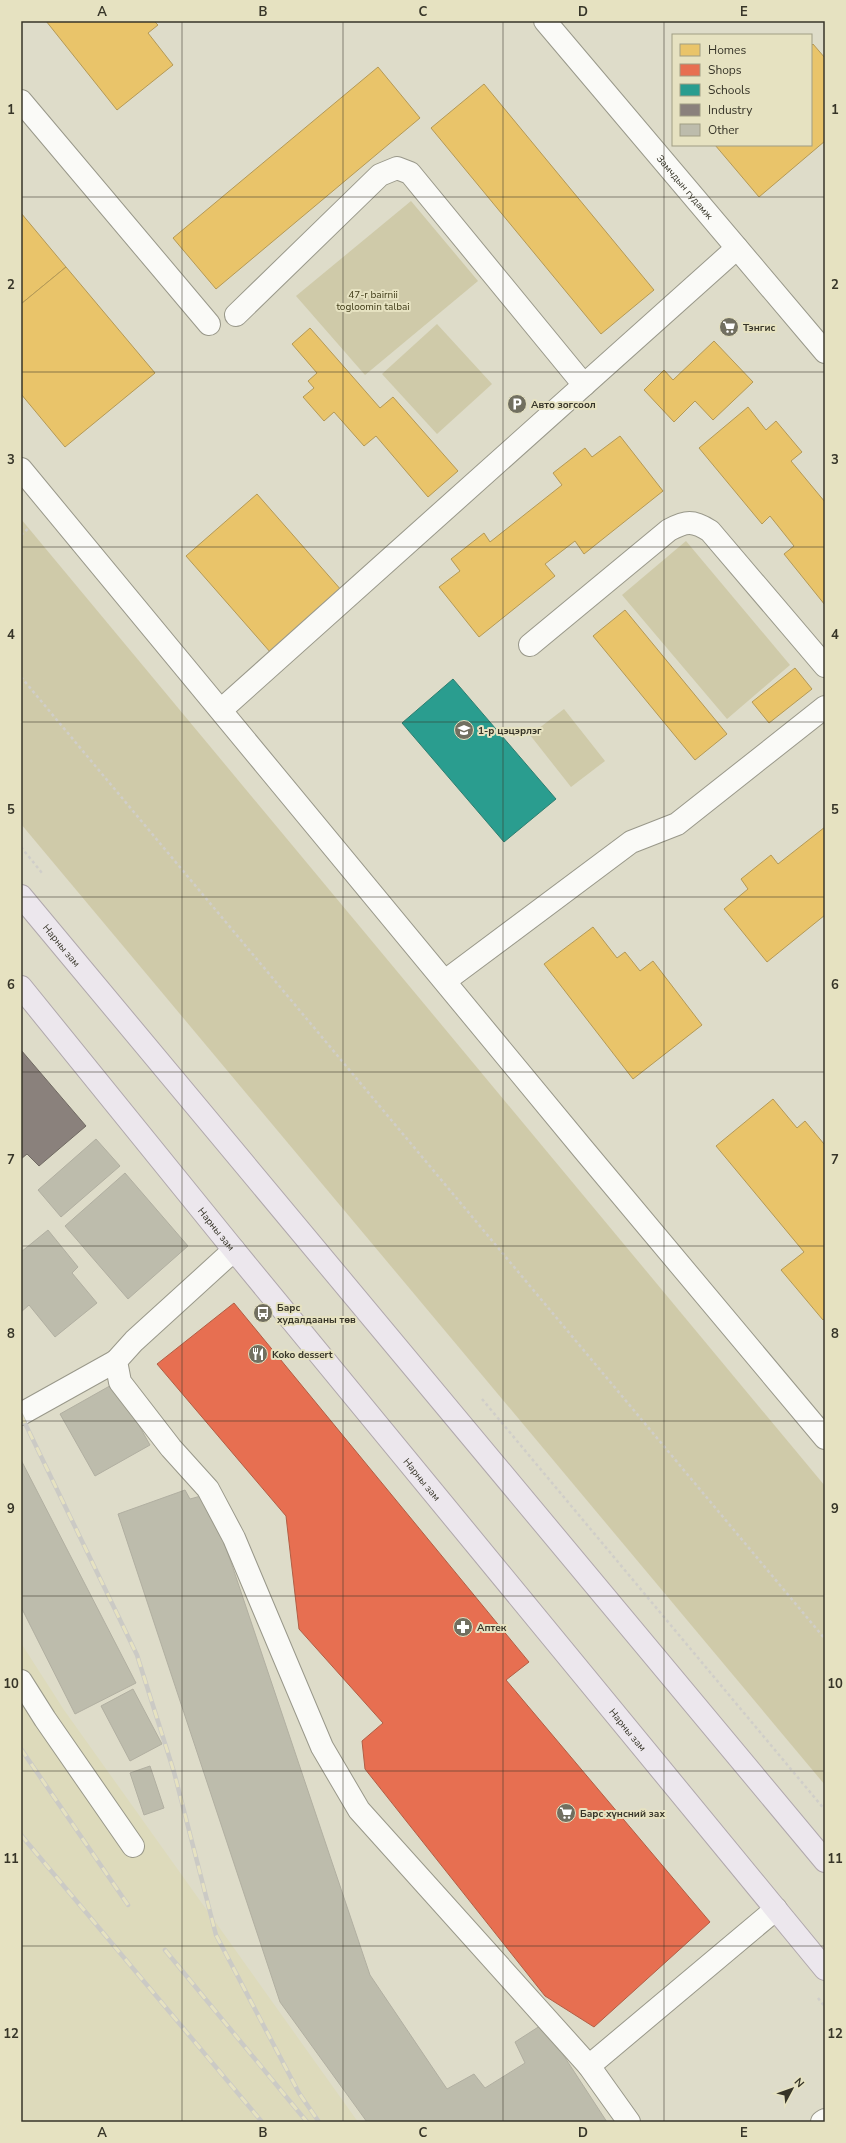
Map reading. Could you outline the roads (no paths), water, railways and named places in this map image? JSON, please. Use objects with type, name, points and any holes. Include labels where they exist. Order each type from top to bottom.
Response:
[{"type":"main road","name":"Нарны зам","points":[[21,896],[825,1861]]},
{"type":"main road","name":"Нарны зам","points":[[21,987],[234,1250],[825,1969]]},
{"type":"street","name":"Замчдын гудамж","points":[[545,21],[825,352]]},
{"type":"street","points":[[21,101],[209,324]]},
{"type":"street","points":[[236,315],[380,176],[397,168],[410,173],[584,385]]},
{"type":"street","points":[[220,710],[737,248]]},
{"type":"street","points":[[21,469],[825,1438]]},
{"type":"street","points":[[530,645],[669,530],[683,522],[698,524],[710,531],[825,666]]},
{"type":"street","points":[[445,981],[631,842],[677,824],[825,707]]},
{"type":"street","points":[[21,1414],[116,1361],[134,1341],[234,1250]]},
{"type":"street","points":[[116,1361],[120,1382],[171,1448],[208,1489],[234,1538],[322,1747],[359,1810],[589,2066],[630,2122]]},
{"type":"street","points":[[21,1681],[45,1719],[133,1846]]},
{"type":"street","points":[[589,2066],[776,1909]]},
{"type":"railway","points":[[21,1415],[137,1655],[174,1772],[216,1935],[299,2093],[319,2122]]},
{"type":"railway","points":[[21,1749],[128,1905]]},
{"type":"railway","points":[[21,1835],[262,2122]]},
{"type":"railway","points":[[165,1950],[307,2122]]},
{"type":"place","name":"Тэнгис","points":[[729,327]]},
{"type":"place","name":"Авто зогсоол","points":[[517,404]]},
{"type":"place","name":"1-р цэцэрлэг","points":[[464,730]]},
{"type":"place","name":"Барс худалдааны төв","points":[[263,1313]]},
{"type":"place","name":"Koko dessert","points":[[258,1354]]},
{"type":"place","name":"Аптек","points":[[463,1627]]},
{"type":"place","name":"Барс хүнсний зах","points":[[566,1813]]},
{"type":"park label","name":"47-r bairnii togloomin talbai","points":[[373,300]]}]
